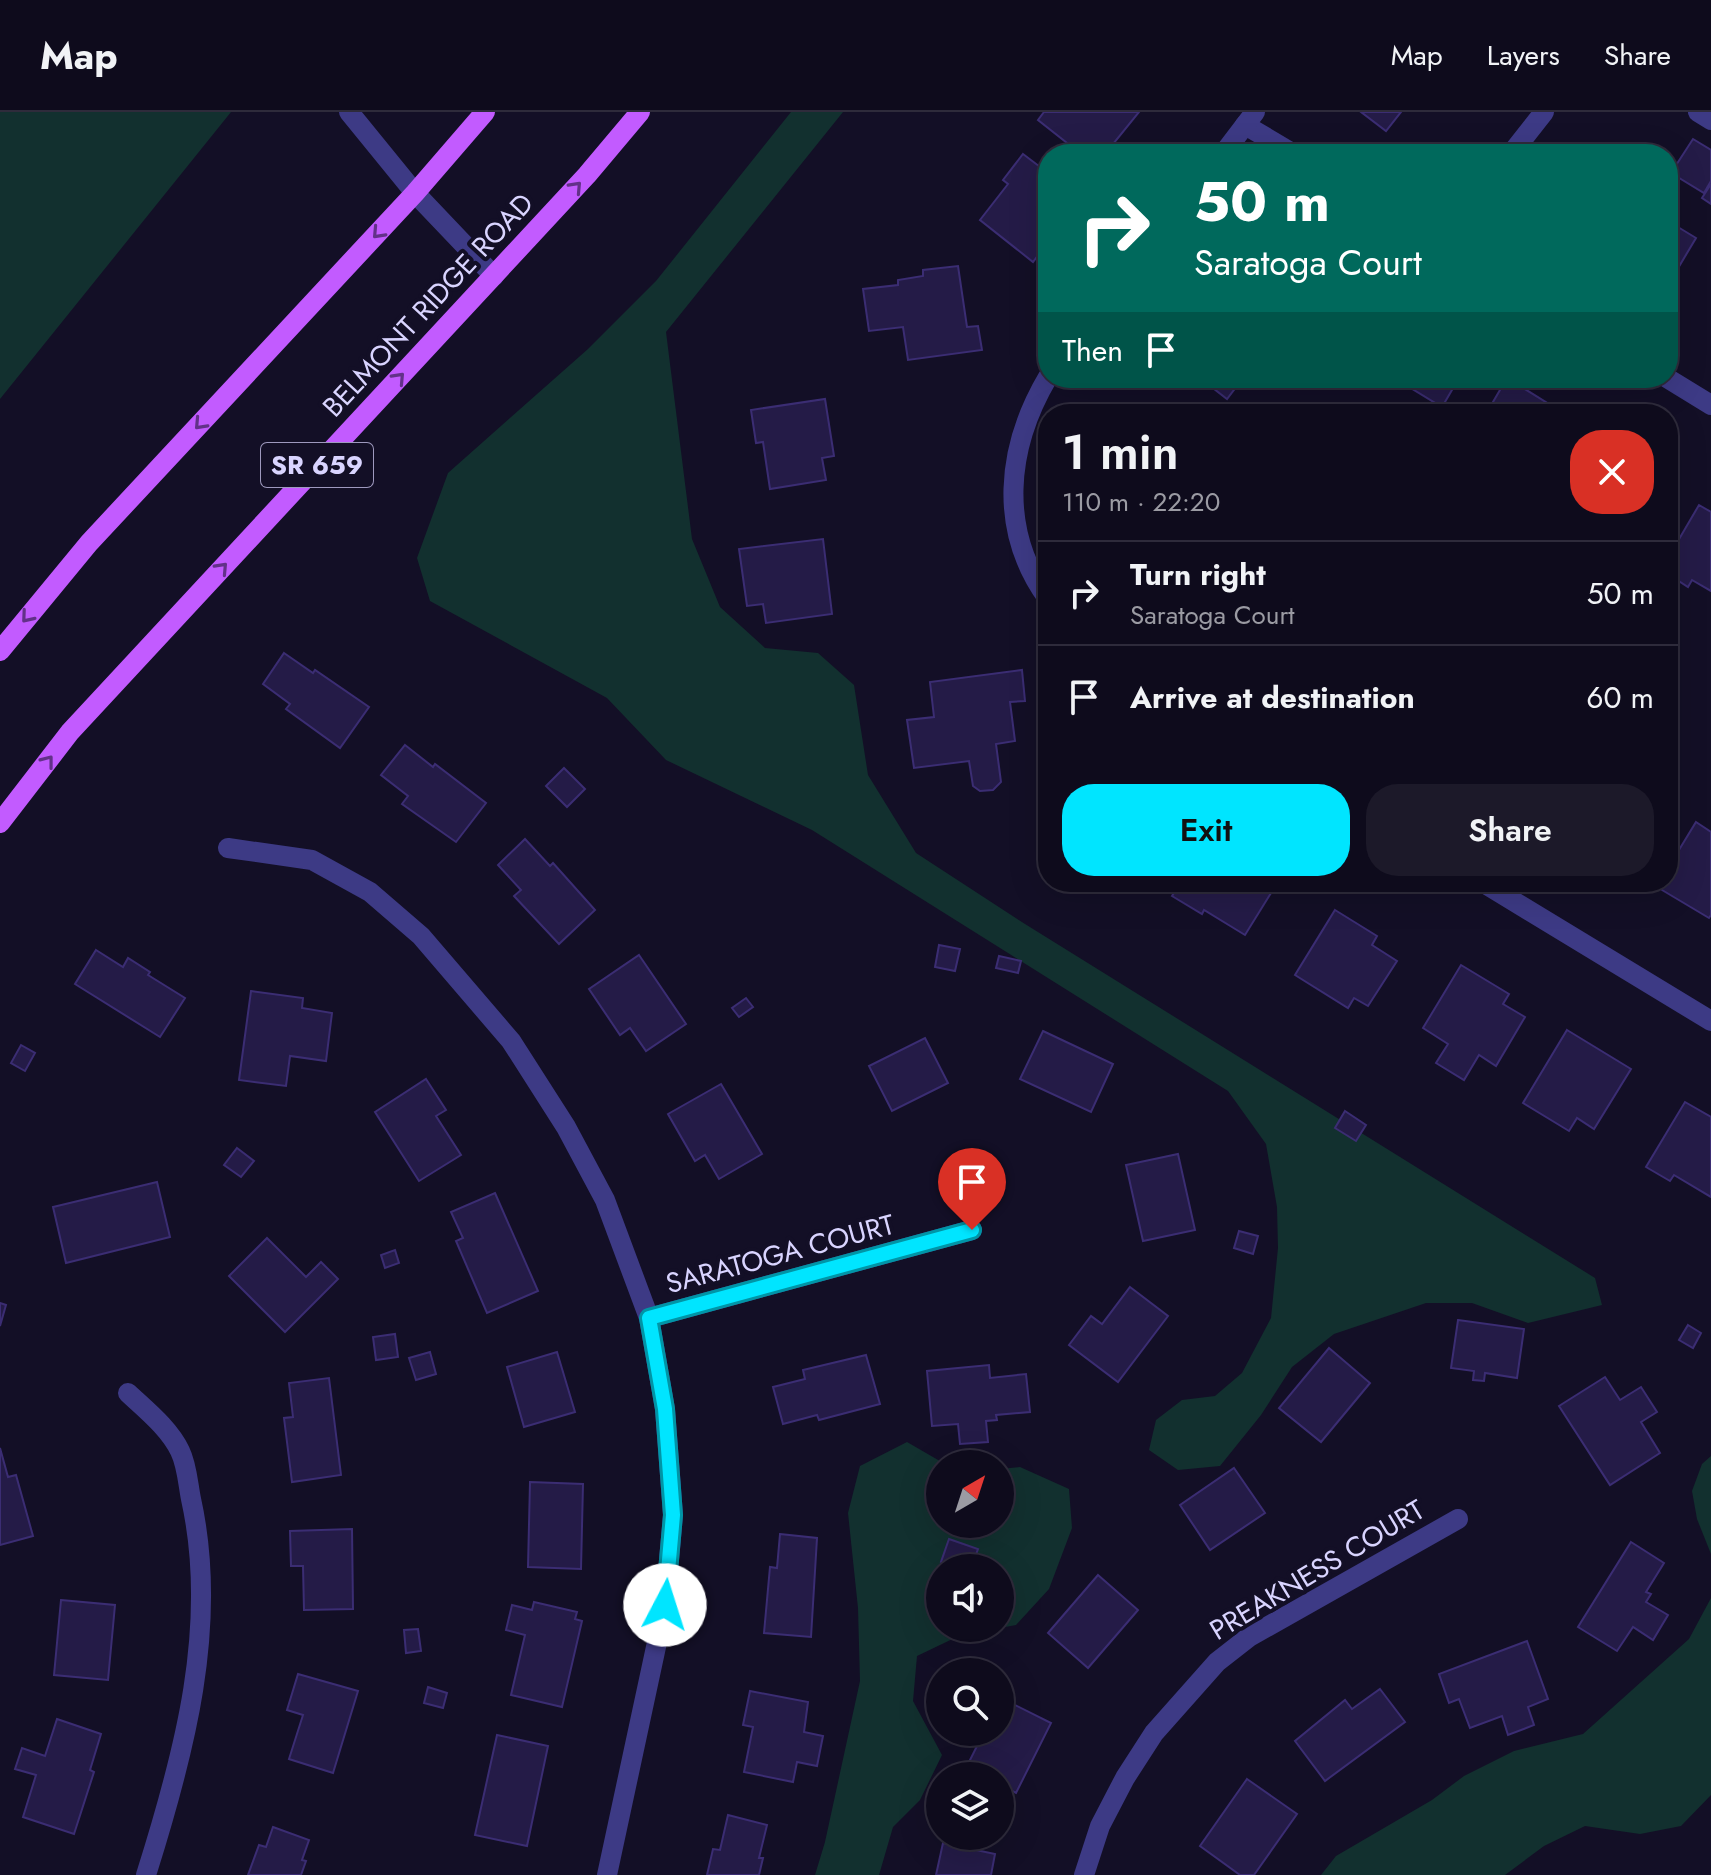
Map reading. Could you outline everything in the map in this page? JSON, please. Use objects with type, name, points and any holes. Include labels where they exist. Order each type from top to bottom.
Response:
[{"type":"main road","points":[[0,651],[89,543],[415,193],[485,112]]},
{"type":"main road","name":"BELMONT RIDGE ROAD","points":[[0,823],[70,732],[587,175],[640,112]]},
{"type":"street","points":[[349,112],[415,193],[494,276]]},
{"type":"street","points":[[1519,144],[1544,112]]},
{"type":"street","points":[[1698,112],[1711,120]]},
{"type":"street","points":[[1231,144],[1250,119],[1281,144]]},
{"type":"street","points":[[1678,385],[1711,405]]},
{"type":"street","points":[[1038,581],[1020,543],[1013,492],[1019,441],[1026,418],[1042,388]]},
{"type":"street","points":[[228,848],[312,860],[370,892],[421,936],[511,1041],[566,1127],[605,1200],[649,1318],[665,1409],[673,1515],[665,1605],[607,1875]]},
{"type":"street","points":[[1498,892],[1711,1021]]},
{"type":"street","name":"SARATOGA COURT","points":[[649,1318],[972,1230]]},
{"type":"street","points":[[128,1393],[159,1422],[181,1453],[198,1528],[200,1592],[197,1657],[186,1733],[146,1875]]},
{"type":"street","name":"PREAKNESS COURT","points":[[1084,1875],[1100,1826],[1125,1778],[1154,1733],[1217,1662],[1249,1637],[1458,1519]]},
{"type":"green space","points":[[0,112],[231,112],[0,399]]},
{"type":"green space","points":[[791,112],[843,112],[666,332],[692,539],[720,607],[765,648],[818,653],[854,685],[868,775],[916,853],[1595,1278],[1602,1305],[1528,1323],[1472,1303],[1426,1303],[1334,1334],[1292,1367],[1261,1415],[1220,1466],[1178,1470],[1149,1450],[1156,1420],[1182,1400],[1215,1396],[1242,1373],[1271,1318],[1278,1248],[1277,1207],[1266,1144],[1228,1091],[812,830],[666,760],[607,698],[430,601],[417,558],[448,473],[588,349],[656,281]]},
{"type":"green space","points":[[907,1442],[926,1453],[926,1538],[1014,1538],[1014,1468],[1020,1467],[1069,1489],[1072,1528],[1049,1589],[1014,1625],[1014,1554],[926,1554],[926,1642],[946,1642],[917,1656],[913,1701],[926,1725],[926,1746],[937,1746],[942,1755],[939,1762],[926,1762],[926,1788],[920,1800],[893,1827],[879,1875],[815,1875],[860,1681],[858,1608],[848,1513],[860,1466]]},
{"type":"green space","points":[[1711,1456],[1711,1554],[1697,1519],[1692,1491],[1702,1464]]},
{"type":"green space","points":[[1711,1598],[1711,1795],[1681,1826],[1640,1834],[1585,1826],[1544,1846],[1505,1875],[1321,1875],[1336,1856],[1432,1800],[1464,1776],[1514,1751],[1583,1734],[1689,1639]]},
{"type":"building","points":[[1044,112],[1139,112],[1113,144],[1068,144],[1038,120]]},
{"type":"building","points":[[1361,112],[1401,112],[1386,131]]},
{"type":"building","points":[[1693,139],[1711,150],[1711,181],[1704,193],[1678,177],[1678,162]]},
{"type":"building","points":[[1023,154],[1038,165],[1038,255],[1033,262],[980,220],[1008,184],[1003,180]]},
{"type":"building","points":[[1711,184],[1711,204],[1702,198]]},
{"type":"building","points":[[1678,227],[1696,238],[1678,268]]},
{"type":"building","points":[[958,266],[967,327],[978,326],[982,350],[908,360],[903,327],[869,331],[863,289],[898,285],[898,280],[923,276],[923,270]]},
{"type":"building","points":[[1213,388],[1235,388],[1227,399]]},
{"type":"building","points":[[1411,388],[1453,388],[1444,404],[1437,404]]},
{"type":"building","points":[[1501,388],[1523,388],[1549,404],[1492,404]]},
{"type":"building","points":[[825,399],[834,456],[822,458],[826,480],[770,489],[763,442],[756,443],[751,410]]},
{"type":"building","points":[[1699,505],[1711,512],[1711,591],[1692,580],[1688,587],[1678,580],[1678,541]]},
{"type":"building","points":[[823,539],[832,614],[766,623],[763,604],[747,606],[739,549]]},
{"type":"building","points":[[284,653],[369,707],[340,748],[286,709],[290,704],[263,684]]},
{"type":"building","points":[[1022,670],[1025,701],[1010,702],[1015,741],[996,744],[1001,782],[993,790],[980,791],[973,786],[969,761],[914,768],[907,720],[934,717],[930,682]]},
{"type":"building","points":[[405,745],[486,803],[456,842],[402,804],[408,796],[381,775]]},
{"type":"building","points":[[564,768],[585,789],[567,807],[546,786]]},
{"type":"building","points":[[1696,822],[1711,832],[1709,918],[1665,892],[1678,892],[1678,852]]},
{"type":"building","points":[[525,839],[550,866],[553,863],[595,910],[559,944],[514,896],[521,890],[498,865]]},
{"type":"building","points":[[1175,892],[1272,892],[1245,935],[1204,910],[1202,914],[1172,896]]},
{"type":"building","points":[[1335,910],[1377,936],[1372,945],[1397,961],[1368,1006],[1354,998],[1348,1008],[1295,975]]},
{"type":"building","points":[[939,945],[960,949],[955,971],[935,967]]},
{"type":"building","points":[[96,950],[123,967],[128,958],[150,972],[148,975],[185,998],[160,1037],[75,984]]},
{"type":"building","points":[[639,955],[686,1024],[646,1051],[630,1028],[620,1035],[589,989]]},
{"type":"building","points":[[999,956],[1021,961],[1018,973],[996,968]]},
{"type":"building","points":[[1461,965],[1509,994],[1503,1004],[1525,1017],[1496,1066],[1479,1055],[1464,1080],[1436,1063],[1448,1044],[1423,1028]]},
{"type":"building","points":[[251,991],[303,998],[302,1008],[332,1013],[326,1061],[290,1056],[286,1086],[239,1080]]},
{"type":"building","points":[[746,998],[753,1007],[739,1017],[732,1008]]},
{"type":"building","points":[[1567,1030],[1631,1069],[1594,1129],[1577,1118],[1569,1131],[1523,1103]]},
{"type":"building","points":[[1043,1031],[1113,1064],[1091,1112],[1020,1079]]},
{"type":"building","points":[[925,1038],[948,1083],[892,1111],[869,1066]]},
{"type":"building","points":[[21,1045],[35,1053],[25,1071],[11,1063]]},
{"type":"building","points":[[426,1079],[446,1110],[436,1116],[461,1155],[419,1181],[375,1112]]},
{"type":"building","points":[[721,1084],[762,1154],[719,1179],[705,1155],[695,1161],[668,1114]]},
{"type":"building","points":[[1685,1102],[1711,1117],[1711,1197],[1674,1175],[1670,1181],[1646,1167]]},
{"type":"building","points":[[1345,1111],[1366,1125],[1356,1141],[1335,1128]]},
{"type":"building","points":[[237,1148],[254,1161],[241,1177],[224,1165]]},
{"type":"building","points":[[1178,1154],[1195,1230],[1143,1241],[1126,1165]]},
{"type":"building","points":[[157,1182],[170,1237],[66,1263],[53,1207]]},
{"type":"building","points":[[495,1193],[538,1291],[487,1313],[456,1241],[463,1238],[451,1212]]},
{"type":"building","points":[[1239,1231],[1258,1236],[1253,1254],[1234,1248]]},
{"type":"building","points":[[267,1238],[306,1277],[321,1262],[338,1279],[285,1332],[229,1276]]},
{"type":"building","points":[[395,1250],[399,1263],[385,1268],[381,1255]]},
{"type":"building","points":[[1130,1287],[1168,1316],[1118,1382],[1069,1345],[1091,1316],[1102,1324]]},
{"type":"building","points":[[0,1303],[6,1305],[0,1326]]},
{"type":"building","points":[[1458,1320],[1524,1329],[1517,1378],[1485,1373],[1484,1381],[1473,1380],[1474,1371],[1451,1368]]},
{"type":"building","points":[[1688,1325],[1701,1333],[1693,1348],[1679,1340]]},
{"type":"building","points":[[395,1334],[398,1357],[376,1360],[373,1337]]},
{"type":"building","points":[[1329,1348],[1370,1383],[1321,1442],[1279,1408]]},
{"type":"building","points":[[430,1352],[436,1374],[416,1380],[409,1358]]},
{"type":"building","points":[[557,1352],[575,1412],[524,1427],[507,1367]]},
{"type":"building","points":[[866,1355],[880,1404],[819,1420],[817,1415],[783,1424],[773,1387],[805,1379],[803,1370]]},
{"type":"building","points":[[989,1365],[990,1378],[1026,1374],[1030,1412],[996,1415],[997,1420],[986,1421],[988,1442],[960,1444],[958,1424],[932,1426],[927,1371]]},
{"type":"building","points":[[1605,1377],[1620,1400],[1641,1387],[1657,1412],[1641,1422],[1660,1453],[1610,1485],[1559,1406]]},
{"type":"building","points":[[329,1378],[341,1475],[292,1482],[284,1418],[293,1417],[289,1383]]},
{"type":"building","points":[[0,1448],[8,1477],[16,1475],[33,1536],[0,1545]]},
{"type":"building","points":[[1234,1468],[1265,1513],[1210,1550],[1180,1505]]},
{"type":"building","points":[[530,1482],[583,1484],[581,1569],[528,1567]]},
{"type":"building","points":[[352,1529],[353,1609],[304,1610],[303,1566],[291,1566],[290,1531]]},
{"type":"building","points":[[780,1534],[817,1538],[811,1637],[764,1633],[770,1567],[777,1568]]},
{"type":"building","points":[[949,1539],[978,1549],[976,1554],[944,1554]]},
{"type":"building","points":[[1631,1542],[1664,1563],[1646,1592],[1651,1594],[1646,1602],[1668,1615],[1653,1640],[1633,1627],[1617,1651],[1578,1627]]},
{"type":"building","points":[[1098,1575],[1138,1610],[1088,1668],[1048,1633]]},
{"type":"building","points":[[61,1600],[115,1605],[108,1680],[54,1675]]},
{"type":"building","points":[[534,1602],[577,1612],[575,1619],[582,1621],[562,1707],[511,1695],[525,1635],[506,1630],[512,1605],[532,1610]]},
{"type":"building","points":[[418,1629],[421,1651],[406,1653],[404,1630]]},
{"type":"building","points":[[1527,1641],[1548,1699],[1528,1707],[1534,1725],[1508,1735],[1502,1716],[1470,1728],[1459,1699],[1449,1703],[1439,1674]]},
{"type":"building","points":[[298,1674],[358,1691],[333,1773],[289,1759],[303,1715],[287,1710]]},
{"type":"building","points":[[428,1687],[447,1693],[443,1708],[424,1703]]},
{"type":"building","points":[[1380,1689],[1405,1722],[1325,1781],[1295,1741],[1345,1700],[1352,1709]]},
{"type":"building","points":[[750,1691],[808,1702],[804,1732],[823,1736],[817,1766],[797,1762],[793,1782],[744,1772],[753,1727],[743,1725]]},
{"type":"building","points":[[1014,1704],[1051,1723],[1016,1793],[1014,1762],[969,1762],[977,1746],[1014,1746]]},
{"type":"building","points":[[57,1719],[101,1734],[90,1770],[94,1772],[74,1834],[23,1817],[36,1775],[15,1769],[22,1748],[45,1756]]},
{"type":"building","points":[[497,1735],[548,1746],[527,1846],[475,1835]]},
{"type":"building","points":[[1247,1779],[1297,1814],[1254,1875],[1240,1875],[1200,1846]]},
{"type":"building","points":[[728,1815],[767,1825],[759,1858],[763,1858],[759,1875],[707,1875],[713,1849],[720,1850]]},
{"type":"building","points":[[273,1827],[309,1840],[301,1875],[248,1875],[259,1845],[266,1847]]},
{"type":"building","points":[[941,1850],[976,1850],[995,1854],[991,1875],[936,1875]]},
{"type":"route","points":[[665,1605],[673,1515],[665,1409],[649,1318],[972,1230]]}]
